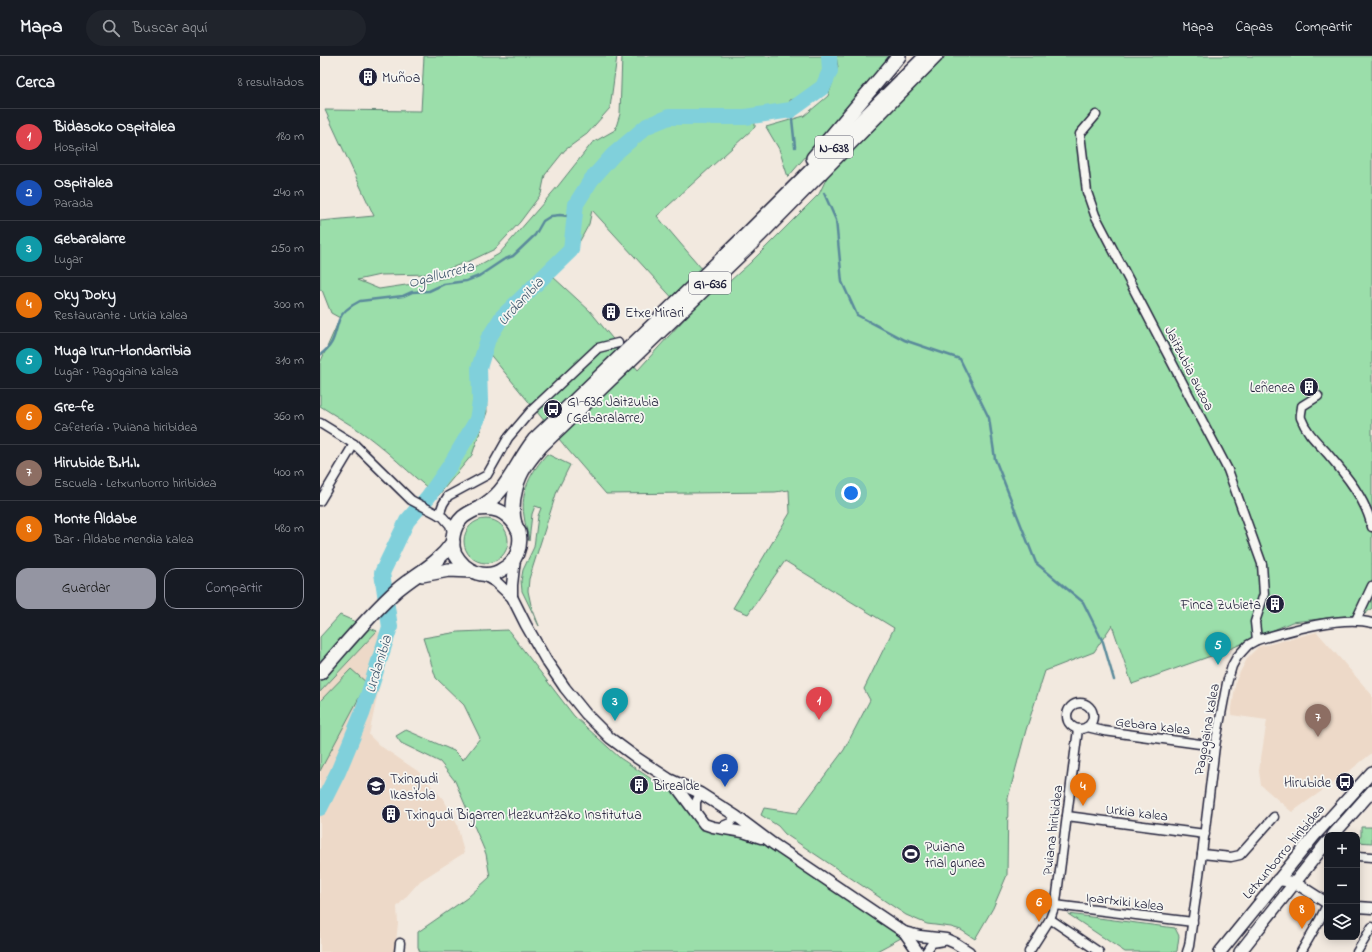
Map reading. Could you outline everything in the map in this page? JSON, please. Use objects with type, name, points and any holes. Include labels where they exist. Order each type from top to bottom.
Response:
[{"type":"main road","name":"GI-636","points":[[462,518],[470,512],[478,509],[500,491],[524,452],[534,440],[742,239],[797,177],[899,56]]},
{"type":"main road","name":"N-638","points":[[742,239],[926,56]]},
{"type":"main road","name":"GI-636","points":[[515,558],[520,542],[519,533],[515,524],[514,512],[516,487],[522,471],[541,446],[749,246],[936,56]]},
{"type":"main road","points":[[478,509],[489,508],[499,510],[508,516],[515,524]]},
{"type":"main road","points":[[320,673],[357,630],[396,590],[416,577],[444,554],[453,540],[457,524],[462,518]]},
{"type":"main road","points":[[453,540],[454,551],[458,559],[464,566],[476,572]]},
{"type":"main road","points":[[416,577],[438,571],[491,574],[500,572],[515,558]]},
{"type":"main road","name":"Letxunborro hiribidea","points":[[1220,952],[1277,880],[1333,814],[1372,772]]},
{"type":"main road","name":"Letxunborro hiribidea","points":[[1336,832],[1372,791]]},
{"type":"main road","name":"Letxunborro hiribidea","points":[[1240,952],[1324,846]]},
{"type":"street","name":"Jaitzubia auzoa","points":[[1096,115],[1080,134],[1087,192],[1095,215],[1228,470],[1262,564],[1264,594],[1254,622],[1257,640]]},
{"type":"street","points":[[438,515],[448,496],[488,475],[508,438],[531,411],[598,348],[618,343]]},
{"type":"street","points":[[1318,396],[1302,406],[1300,416],[1307,430],[1337,465],[1358,494],[1371,521],[1372,527]]},
{"type":"street","points":[[320,423],[354,444],[411,500],[438,515],[450,525],[453,540]]},
{"type":"street","points":[[320,501],[354,444]]},
{"type":"street","points":[[438,515],[452,519],[462,518]]},
{"type":"street","points":[[512,598],[515,558]]},
{"type":"street","points":[[476,572],[496,582],[512,598],[546,660],[565,688],[586,714],[610,738],[637,758],[670,779],[700,793],[736,816],[772,843],[904,932],[920,936],[941,938],[955,943],[969,952]]},
{"type":"street","points":[[1356,620],[1372,586]]},
{"type":"street","name":"Pagogaina kalea","points":[[1187,952],[1202,854],[1215,746],[1227,683],[1232,666],[1242,651],[1248,645],[1257,640],[1318,625],[1356,620],[1370,621]]},
{"type":"street","points":[[1078,703],[1087,704],[1092,711],[1093,720],[1088,727],[1078,729],[1070,724],[1067,716],[1070,708],[1078,703]]},
{"type":"street","name":"Gebara kalea","points":[[1088,727],[1104,731],[1215,746]]},
{"type":"street","name":"Puiana hiribidea","points":[[1029,952],[1050,919],[1055,905],[1078,729]]},
{"type":"street","points":[[670,779],[704,824],[743,832],[772,843]]},
{"type":"street","points":[[696,814],[696,802],[700,793]]},
{"type":"street","points":[[713,827],[726,826],[734,820],[736,816]]},
{"type":"street","name":"Urkia kalea","points":[[1067,816],[1204,834]]},
{"type":"street","points":[[1202,854],[1231,857],[1240,855],[1274,817]]},
{"type":"street","points":[[1360,856],[1372,857]]},
{"type":"street","points":[[1277,880],[1294,882],[1324,902]]},
{"type":"street","name":"Ipartxiki kalea","points":[[1055,905],[1192,922]]},
{"type":"street","points":[[1360,907],[1372,908]]},
{"type":"street","points":[[1301,952],[1324,910]]},
{"type":"street","points":[[1050,919],[1099,952]]},
{"type":"street","points":[[1357,952],[1372,927]]},
{"type":"street","points":[[904,932],[918,952]]},
{"type":"street","points":[[926,952],[929,946],[934,942],[955,943]]},
{"type":"street","points":[[399,952],[400,943]]},
{"type":"shaded area","name":"Txingudi Ikastola","points":[[377,631],[390,636],[369,735],[379,745],[419,772],[444,800],[457,824],[464,853],[420,881],[397,907],[398,923],[395,952],[320,952],[320,692]]},
{"type":"shaded area","points":[[1317,632],[1372,695],[1372,753],[1343,776],[1292,812],[1261,785],[1259,771],[1267,720],[1231,715],[1236,680],[1248,657],[1258,647]]},
{"type":"green space","points":[[424,56],[617,56],[610,108],[587,134],[565,150],[545,175],[541,194],[520,222],[495,249],[472,260],[435,274],[380,275],[357,280],[379,289],[426,282],[465,273],[499,254],[558,186],[592,143],[615,130],[620,114],[622,56],[822,56],[825,69],[818,85],[803,97],[790,100],[789,105],[711,114],[676,112],[659,117],[671,122],[755,122],[755,127],[657,216],[720,290],[750,263],[819,194],[829,173],[946,56],[1372,56],[1372,608],[1365,614],[1292,622],[1225,651],[1132,684],[1112,625],[1094,652],[1045,671],[1026,730],[1008,798],[1007,875],[993,908],[975,939],[961,930],[951,927],[927,924],[906,915],[785,834],[778,826],[761,815],[764,808],[797,813],[844,750],[870,700],[864,689],[894,628],[785,561],[748,614],[733,608],[790,513],[789,490],[775,492],[606,494],[488,352],[486,386],[487,412],[472,455],[438,496],[368,436],[320,406],[320,363],[340,318],[331,313],[322,290],[320,290],[320,221],[374,216],[325,110],[421,111]],"holes":[[[592,210],[688,315],[638,370],[590,311],[552,276],[575,250],[589,224]]]},
{"type":"green space","points":[[836,56],[892,56],[788,177],[779,149],[766,127],[804,116],[828,96],[838,67]]},
{"type":"green space","points":[[547,454],[570,465],[557,491],[529,579],[528,591],[531,605],[539,626],[522,591],[521,581],[523,570],[534,547],[538,516],[541,508],[535,506],[532,514],[529,541],[523,507],[525,490],[528,482],[536,468]]},
{"type":"green space","points":[[486,519],[498,523],[504,529],[508,541],[504,553],[498,559],[486,563],[474,559],[468,553],[464,541],[468,529],[474,523]]},
{"type":"green space","points":[[340,615],[377,631],[320,692],[320,637]]},
{"type":"green space","points":[[508,630],[574,716],[620,758],[665,788],[671,786],[695,820],[765,845],[901,938],[875,952],[420,952],[418,947],[418,932],[467,898],[490,877],[486,854],[455,781],[440,762],[401,743],[396,736],[406,730],[454,751],[463,760],[480,738],[464,705],[436,678],[423,638],[458,632]]},
{"type":"green space","points":[[351,669],[367,683],[320,771],[320,701]]},
{"type":"green space","points":[[1361,827],[1372,827],[1372,843],[1360,842]]},
{"type":"green space","points":[[1068,914],[1175,928],[1179,936],[1177,951],[1125,952]]},
{"type":"waterway","name":"Urdanibia","points":[[320,808],[338,772],[362,714],[390,627],[382,573],[407,521],[428,497],[451,464],[477,420],[480,401],[479,368],[488,339],[502,317],[571,250],[576,204],[591,180],[613,155],[647,126],[669,117],[745,117],[791,110],[823,87],[830,71],[829,56]]},
{"type":"waterway","points":[[791,110],[795,147]]},
{"type":"waterway","points":[[824,193],[836,220],[842,282],[857,315],[904,340],[960,359],[989,418],[995,459],[1036,563],[1083,602],[1103,642],[1114,680]]},
{"type":"waterway","name":"Ogallurreta","points":[[320,355],[329,347],[342,314],[360,301],[403,296],[412,292],[429,291],[444,284],[466,281],[479,276],[503,260],[513,256],[535,235],[543,221],[551,216],[560,215],[575,217]]},
{"type":"place","name":"Muñoa","points":[[368,77]]},
{"type":"place","name":"Etxe Mirari","points":[[611,312]]},
{"type":"place","name":"Leñenea","points":[[1309,387]]},
{"type":"place","name":"GI-636 Jaitzubia (Gebaralarre)","points":[[553,409]]},
{"type":"place","name":"Finca Zubieta","points":[[1275,604]]},
{"type":"place","name":"Muga Irun-Hondarribia","points":[[1218,665]]},
{"type":"place","name":"Bidasoko Ospitalea","points":[[819,720]]},
{"type":"place","name":"Gebaralarre","points":[[615,721]]},
{"type":"place","name":"Hirubide B.H.I.","points":[[1318,737]]},
{"type":"place","name":"Hirubide","points":[[1345,782]]},
{"type":"place","name":"Birealde","points":[[639,785]]},
{"type":"place","name":"Txingudi Ikastola","points":[[376,786]]},
{"type":"place","name":"Ospitalea","points":[[725,787]]},
{"type":"place","name":"Oky Doky","points":[[1083,806]]},
{"type":"place","name":"Txingudi Bigarren Hezkuntzako Institutua","points":[[391,814]]},
{"type":"place","name":"Puiana trial gunea","points":[[911,854]]},
{"type":"place","name":"Gre-fe","points":[[1039,922]]},
{"type":"place","name":"Monte Aldabe","points":[[1302,929]]}]
